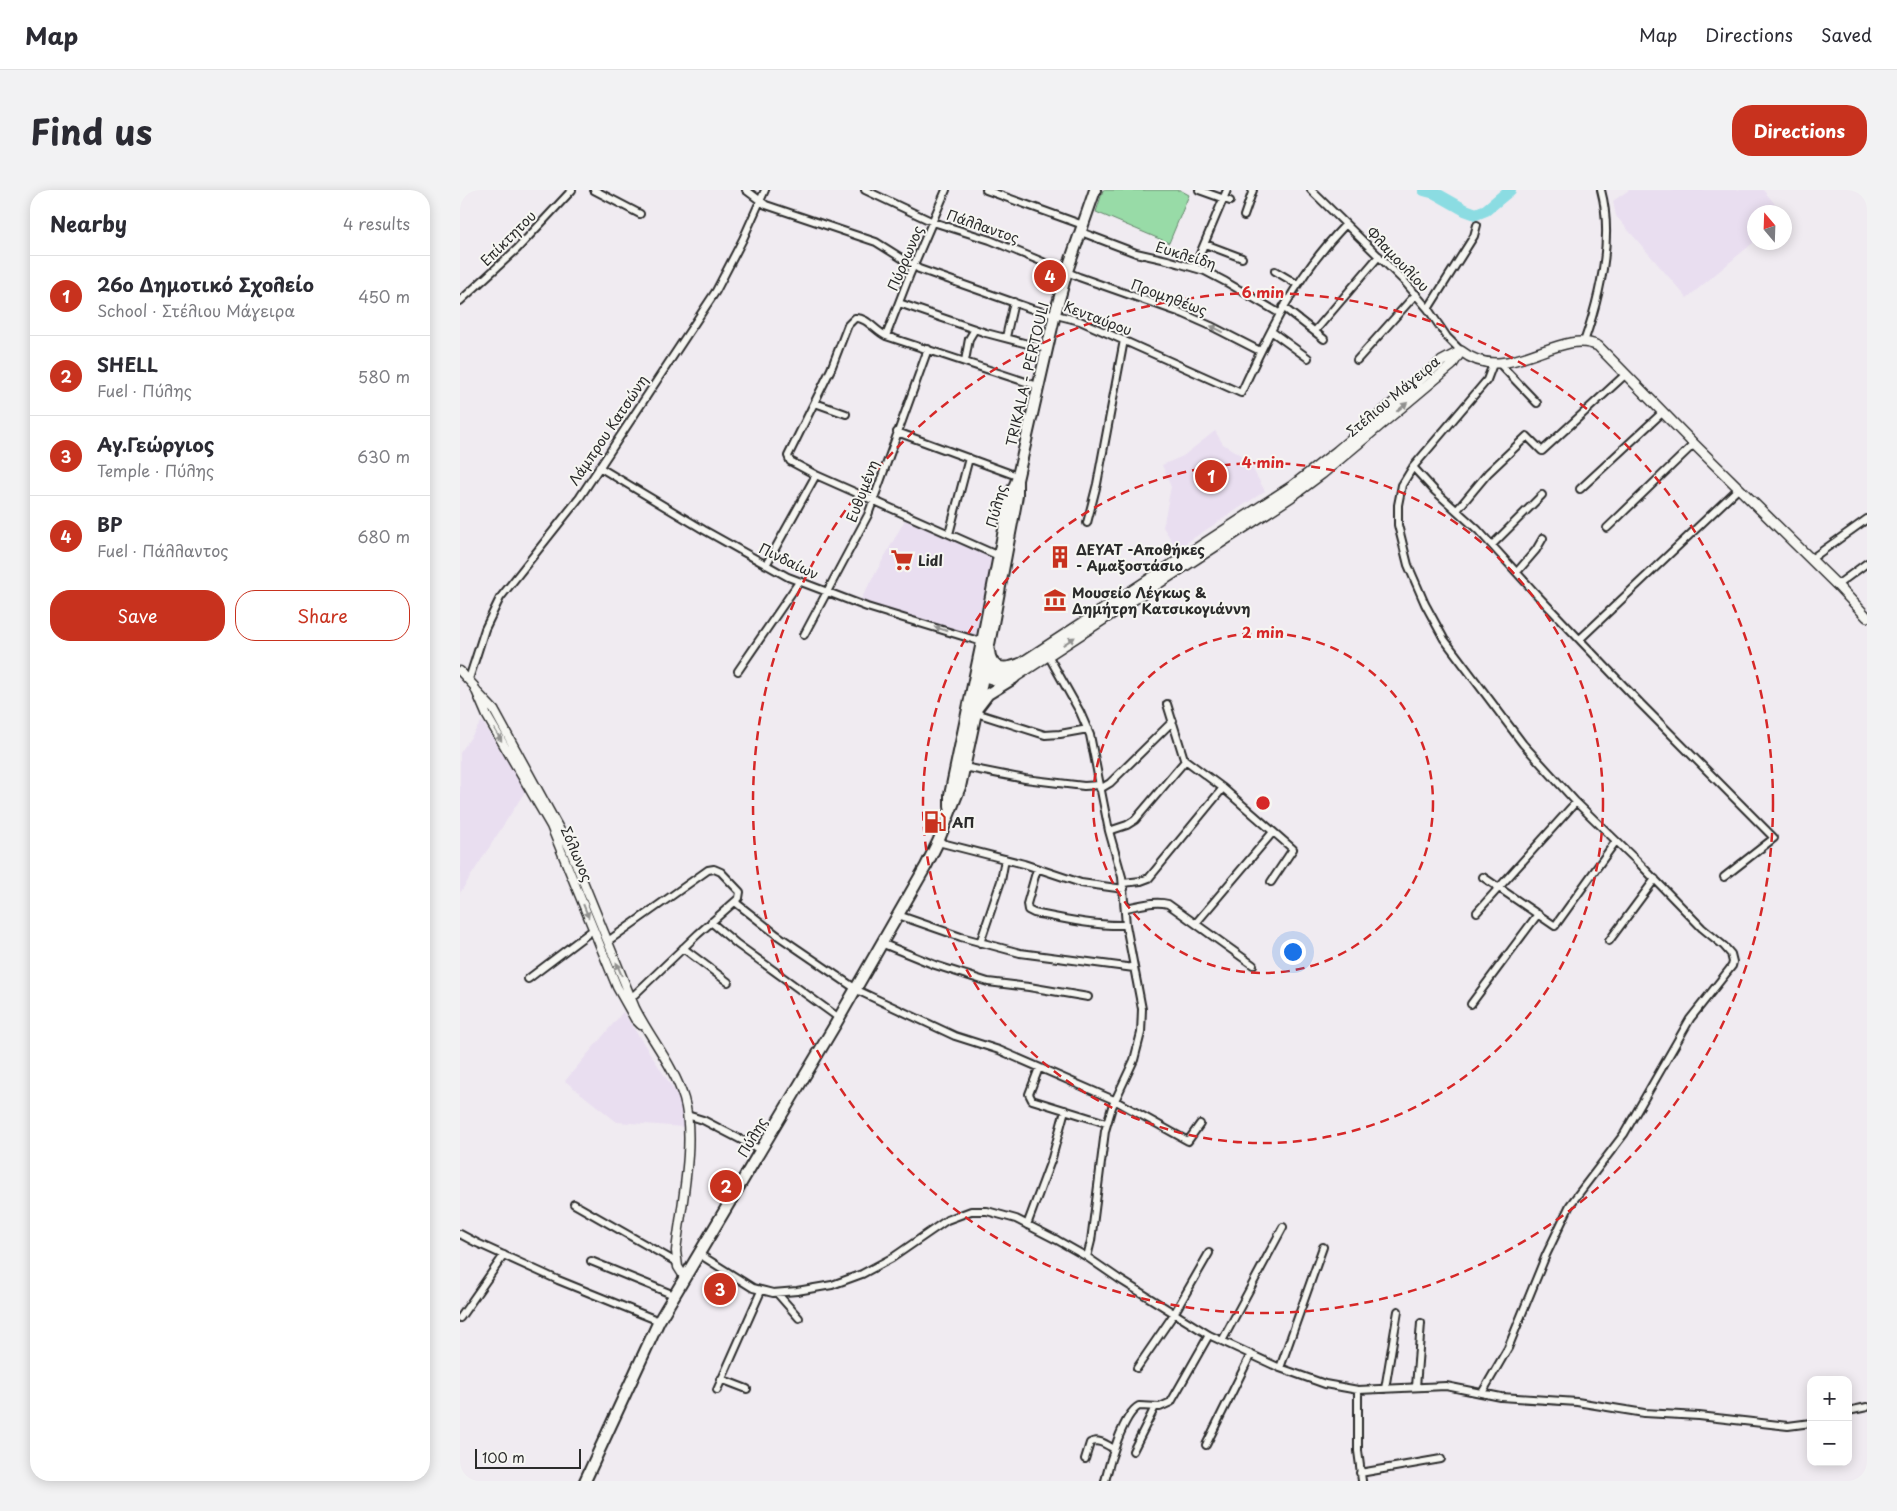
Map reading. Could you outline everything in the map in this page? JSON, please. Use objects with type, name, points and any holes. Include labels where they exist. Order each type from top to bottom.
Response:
[{"type":"main road","name":"TRIKALA - PERTOULI","points":[[1017,478],[1055,314],[1067,271],[1095,190]]},
{"type":"main road","points":[[1461,351],[1475,360],[1496,363],[1522,358],[1570,343],[1584,342],[1598,346],[1738,489],[1837,584],[1867,617]]},
{"type":"main road","name":"Στέλιου Μάγειρα","points":[[1014,678],[1244,528],[1314,480],[1452,364],[1461,351]]},
{"type":"main road","name":"Στέλιου Μάγειρα","points":[[980,672],[1004,672],[1020,664],[1277,497],[1325,461],[1442,361],[1461,351]]},
{"type":"main road","name":"Πύλης","points":[[950,810],[950,795],[980,672],[1002,557],[1017,495],[1017,478]]},
{"type":"main road","points":[[986,645],[990,659],[996,665],[1006,667],[1020,664]]},
{"type":"main road","points":[[980,672],[998,681],[1014,678]]},
{"type":"main road","name":"Πύλης","points":[[585,1481],[659,1321],[839,1018],[854,988],[898,915],[938,842],[957,796],[977,710],[980,672]]},
{"type":"main road","points":[[977,710],[988,694],[1014,678]]},
{"type":"street","name":"Επίκτητου","points":[[460,301],[517,249],[572,190]]},
{"type":"street","points":[[594,190],[640,214]]},
{"type":"street","points":[[746,190],[760,202]]},
{"type":"street","name":"Λάμπρου Κατσώνη","points":[[469,680],[485,629],[500,598],[580,496],[716,290],[765,190]]},
{"type":"street","name":"Πάλλαντος","points":[[865,190],[877,193],[934,222],[990,240],[1067,271]]},
{"type":"street","name":"Πύρρωνος","points":[[886,336],[946,190]]},
{"type":"street","name":"Ευκλείδη","points":[[986,190],[1082,229],[1136,254],[1158,257],[1194,268],[1226,282],[1281,310],[1315,331],[1324,339]]},
{"type":"street","points":[[1199,190],[1227,200]]},
{"type":"street","points":[[1194,268],[1227,200],[1227,190]]},
{"type":"street","points":[[1244,216],[1253,190]]},
{"type":"street","name":"Φλαμουλίου","points":[[1311,190],[1416,294],[1447,337],[1461,351]]},
{"type":"street","points":[[1584,342],[1596,306],[1606,238],[1607,218],[1601,190]]},
{"type":"street","name":"Κενταύρου","points":[[760,202],[876,242],[914,266],[1014,302],[1080,321],[1241,393],[1260,352]]},
{"type":"street","points":[[1260,352],[1281,310],[1297,284],[1345,225]]},
{"type":"street","points":[[1428,309],[1474,236],[1478,225]]},
{"type":"street","points":[[1205,244],[1242,258]]},
{"type":"street","points":[[1315,331],[1379,256]]},
{"type":"street","name":"Προμηθέως","points":[[1067,271],[1111,289],[1184,314],[1260,352]]},
{"type":"street","points":[[1275,271],[1297,284]]},
{"type":"street","points":[[1357,360],[1416,294]]},
{"type":"street","points":[[1006,337],[1014,302]]},
{"type":"street","points":[[899,303],[975,329],[1047,349]]},
{"type":"street","points":[[1002,557],[816,475],[790,462],[788,458],[838,353],[848,325],[853,319],[858,317],[864,319],[886,336],[1038,386]]},
{"type":"street","points":[[965,361],[969,339],[975,329]]},
{"type":"street","points":[[1271,331],[1308,358]]},
{"type":"street","points":[[1087,523],[1097,484],[1124,340]]},
{"type":"street","name":"Ευθυμένη","points":[[804,635],[863,526],[928,349]]},
{"type":"street","points":[[1482,1393],[1508,1348],[1546,1254],[1570,1205],[1624,1134],[1690,1020],[1732,966],[1733,962],[1731,954],[1702,928],[1576,802],[1523,744],[1460,663],[1440,633],[1408,565],[1398,525],[1398,504],[1402,485],[1413,467],[1487,380],[1496,363],[1536,403]]},
{"type":"street","points":[[1458,509],[1488,473],[1527,436],[1542,451],[1626,374]]},
{"type":"street","points":[[815,403],[846,414]]},
{"type":"street","points":[[1580,488],[1663,412]]},
{"type":"street","points":[[897,432],[1017,478]]},
{"type":"street","points":[[1607,528],[1694,444]]},
{"type":"street","points":[[949,534],[969,458]]},
{"type":"street","name":"Πινδαίων","points":[[599,467],[766,565],[799,582],[986,645]]},
{"type":"street","points":[[1413,467],[1436,491],[1458,509],[1641,704],[1774,838],[1724,877]]},
{"type":"street","points":[[766,565],[816,475]]},
{"type":"street","points":[[1580,640],[1738,489]]},
{"type":"street","points":[[1492,544],[1542,495]]},
{"type":"street","points":[[1811,559],[1867,519]]},
{"type":"street","points":[[1517,572],[1536,550],[1543,538]]},
{"type":"street","points":[[1837,584],[1867,563]]},
{"type":"street","points":[[738,671],[799,582]]},
{"type":"street","points":[[1048,655],[1088,729],[1109,831],[1123,886],[1126,925],[1142,1009],[1140,1039],[1128,1075],[1114,1100],[1106,1123],[1091,1241],[1087,1257]]},
{"type":"street","name":"Σόλωνος","points":[[460,671],[476,691],[486,716],[551,826],[617,987],[635,1019],[646,1030]]},
{"type":"street","name":"Σόλωνος","points":[[476,691],[494,710],[569,847],[631,998],[646,1030],[684,1098],[687,1115],[688,1152],[676,1262]]},
{"type":"street","points":[[1167,704],[1185,761],[1193,764],[1223,788],[1293,850],[1271,882]]},
{"type":"street","points":[[977,710],[1045,735],[1088,729]]},
{"type":"street","points":[[964,767],[1025,779],[1100,787],[1110,783],[1173,721]]},
{"type":"street","points":[[1109,831],[1135,820],[1185,761]]},
{"type":"street","points":[[938,842],[1006,858],[1080,883],[1123,886],[1149,878],[1223,788]]},
{"type":"street","points":[[1476,912],[1576,802]]},
{"type":"street","points":[[1196,924],[1273,832]]},
{"type":"street","points":[[1483,877],[1555,926],[1616,841]]},
{"type":"street","points":[[980,943],[1001,881],[1006,858]]},
{"type":"street","points":[[608,942],[708,870],[714,868],[721,872],[741,894],[735,902],[711,922],[631,998]]},
{"type":"street","points":[[1037,869],[1028,910],[1034,913],[1073,920],[1108,925],[1126,925]]},
{"type":"street","points":[[1609,941],[1655,880]]},
{"type":"street","points":[[735,902],[777,935],[854,988],[954,1036],[998,1050],[1114,1100],[1188,1141],[1200,1124]]},
{"type":"street","points":[[1124,908],[1163,903],[1176,908],[1253,965]]},
{"type":"street","points":[[1471,1004],[1538,914]]},
{"type":"street","points":[[898,915],[916,923],[980,943],[1035,956],[1134,968]]},
{"type":"street","points":[[719,916],[720,929]]},
{"type":"street","points":[[711,922],[791,984],[839,1018]]},
{"type":"street","points":[[528,980],[594,929]]},
{"type":"street","points":[[881,943],[935,965],[988,982],[1088,997]]},
{"type":"street","points":[[683,948],[728,982]]},
{"type":"street","points":[[1038,1068],[1030,1090],[1032,1100],[1106,1123]]},
{"type":"street","points":[[1026,1225],[1052,1158],[1065,1110]]},
{"type":"street","points":[[687,1115],[703,1120],[761,1150]]},
{"type":"street","points":[[574,1204],[676,1262],[680,1274],[685,1278]]},
{"type":"street","points":[[699,1254],[746,1285],[762,1290],[776,1293],[818,1288],[862,1274],[892,1258],[940,1224],[966,1212],[980,1210],[994,1212],[1026,1225],[1087,1257],[1209,1335],[1280,1368],[1325,1384],[1358,1390],[1446,1386],[1501,1397],[1577,1402],[1644,1413],[1699,1416],[1788,1426],[1807,1424]]},
{"type":"street","points":[[1222,1341],[1283,1227]]},
{"type":"street","points":[[460,1234],[558,1280],[659,1321]]},
{"type":"street","points":[[1280,1368],[1323,1247]]},
{"type":"street","points":[[1137,1368],[1174,1314],[1209,1253]]},
{"type":"street","points":[[460,1318],[504,1255]]},
{"type":"street","points":[[591,1261],[674,1295]]},
{"type":"street","points":[[716,1390],[762,1290]]},
{"type":"street","points":[[776,1293],[798,1318]]},
{"type":"street","points":[[1385,1389],[1398,1311]]},
{"type":"street","points":[[1416,1387],[1421,1323]]},
{"type":"street","points":[[1104,1481],[1125,1423],[1135,1408],[1144,1405],[1155,1407],[1166,1405],[1174,1398],[1209,1335]]},
{"type":"street","points":[[1206,1445],[1251,1354]]},
{"type":"street","points":[[722,1379],[747,1389]]},
{"type":"street","points":[[1358,1390],[1358,1451],[1362,1481]]},
{"type":"street","points":[[1133,1451],[1155,1407]]},
{"type":"street","points":[[1852,1410],[1867,1407]]},
{"type":"street","points":[[1085,1459],[1090,1443],[1093,1441],[1114,1449]]},
{"type":"street","points":[[1360,1472],[1440,1459]]},
{"type":"shaded area","points":[[1629,190],[1763,190],[1776,205],[1747,205],[1747,248],[1687,298],[1616,216],[1613,201]]},
{"type":"shaded area","points":[[1215,431],[1223,444],[1247,459],[1265,491],[1177,549],[1163,527],[1171,487],[1162,465],[1183,456]]},
{"type":"shaded area","points":[[906,518],[994,557],[978,637],[860,601]]},
{"type":"shaded area","points":[[482,721],[526,790],[460,893],[460,753]]},
{"type":"shaded area","points":[[623,1012],[678,1096],[682,1105],[684,1127],[617,1122],[565,1081]]},
{"type":"green space","points":[[1103,190],[1180,190],[1189,195],[1169,243],[1096,212]]},
{"type":"waterway","points":[[1424,190],[1435,193],[1476,214],[1486,210],[1510,190]]},
{"type":"place","name":"BP","points":[[1050,276]]},
{"type":"place","name":"26ο Δημοτικό Σχολείο","points":[[1211,476]]},
{"type":"place","name":"ΔΕΥΑΤ -Αποθήκες - Αμαξοστάσιο","points":[[1060,557]]},
{"type":"place","name":"Lidl","points":[[902,560]]},
{"type":"place","name":"Μουσείο Λέγκως & Δημήτρη Κατσικογιάννη","points":[[1055,600]]},
{"type":"place","name":"ΑΠ","points":[[935,822]]},
{"type":"place","name":"SHELL","points":[[726,1186]]},
{"type":"place","name":"Αγ.Γεώργιος","points":[[720,1289]]}]
